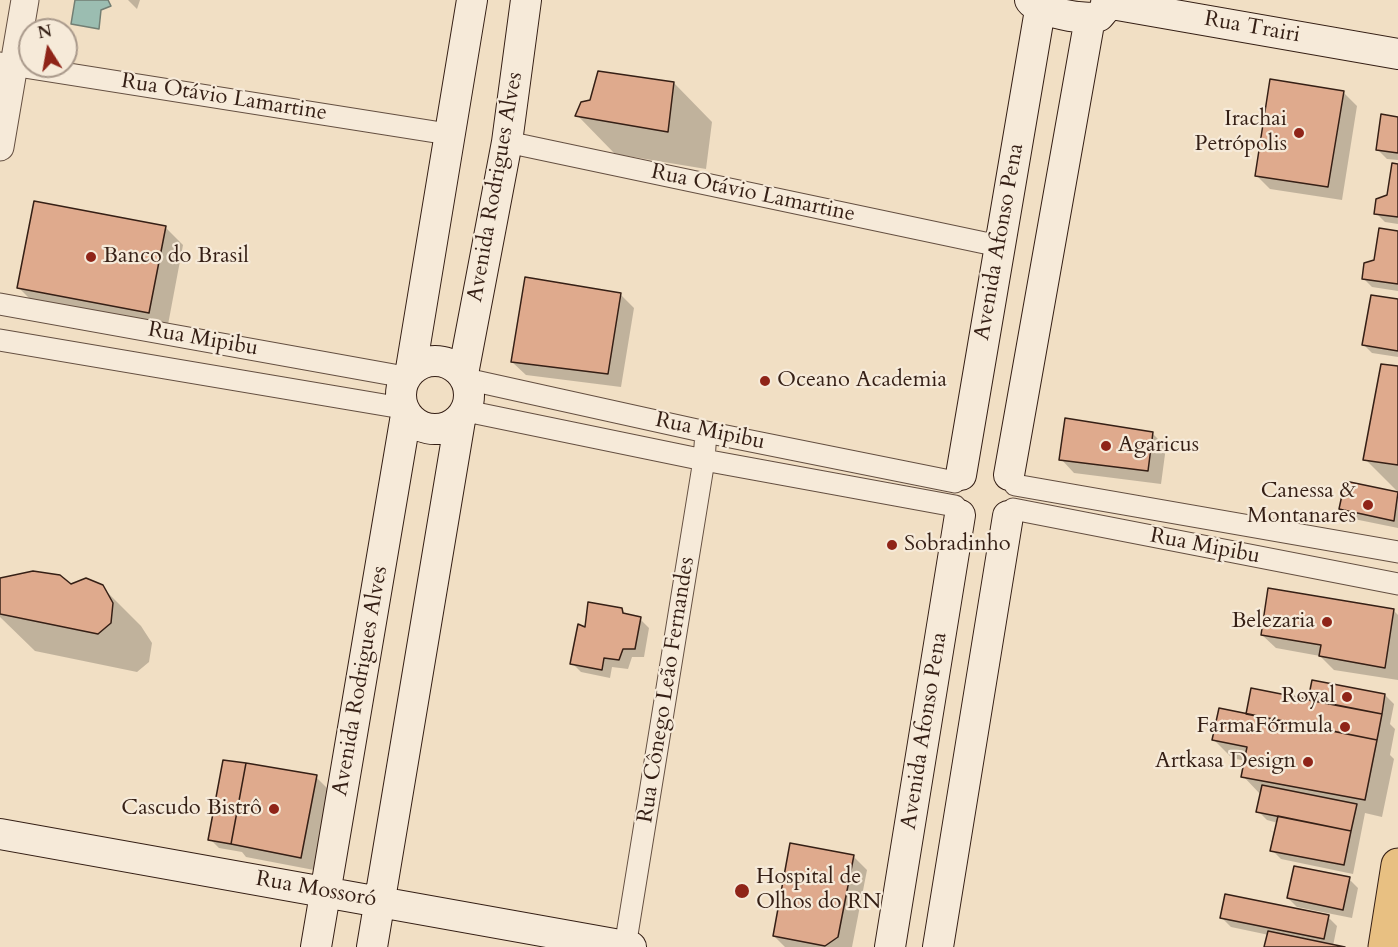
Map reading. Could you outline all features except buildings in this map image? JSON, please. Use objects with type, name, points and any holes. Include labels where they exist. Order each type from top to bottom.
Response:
[{"type":"main road","points":[[463,415],[447,428],[431,430],[417,425],[404,412],[401,387],[408,373],[472,0]]},
{"type":"main road","name":"Avenida Rodrigues Alves","points":[[464,376],[507,142],[526,0]]},
{"type":"main road","name":"Rua Trairi","points":[[1035,5],[1101,7],[1398,54]]},
{"type":"main road","name":"Avenida Afonso Pena","points":[[890,947],[1035,5]]},
{"type":"main road","points":[[938,947],[1011,496],[1101,7]]},
{"type":"main road","points":[[372,947],[469,390],[464,376],[448,363],[428,361],[408,373]]},
{"type":"main road","name":"Avenida Rodrigues Alves","points":[[316,947],[404,412]]},
{"type":"main road","points":[[991,464],[1011,496],[1000,523],[979,526],[958,494],[969,467],[991,464]]},
{"type":"main road","name":"Rua Mossoró","points":[[0,834],[379,900],[627,947]]},
{"type":"main road","points":[[1385,947],[1398,865]]},
{"type":"street","points":[[0,147],[6,64],[25,0]]},
{"type":"street","name":"Rua Otávio Lamartine","points":[[6,64],[448,134]]},
{"type":"street","name":"Rua Otávio Lamartine","points":[[507,142],[999,246]]},
{"type":"street","name":"Rua Mipibu","points":[[0,304],[408,373]]},
{"type":"street","name":"Rua Mipibu","points":[[0,340],[404,412]]},
{"type":"street","name":"Rua Mipibu","points":[[464,376],[958,494]]},
{"type":"street","name":"Rua Mipibu","points":[[463,415],[704,460],[958,494]]},
{"type":"street","name":"Rua Cônego Leão Fernandes","points":[[627,947],[704,460],[706,432]]},
{"type":"street","name":"Rua Mipibu","points":[[1011,496],[1398,552]]},
{"type":"street","name":"Rua Mipibu","points":[[1011,496],[1398,585]]},
{"type":"water","points":[[75,0],[108,0],[111,6],[101,10],[99,29],[78,25],[78,18],[72,18]]},
{"type":"place","name":"Irachai Petrópolis","points":[[1299,133]]},
{"type":"place","name":"Banco do Brasil","points":[[91,257]]},
{"type":"place","name":"Oceano Academia","points":[[765,381]]},
{"type":"place","name":"Agaricus","points":[[1106,446]]},
{"type":"place","name":"Canessa & Montanares","points":[[1368,505]]},
{"type":"place","name":"Sobradinho","points":[[892,545]]},
{"type":"place","name":"Belezaria","points":[[1327,622]]},
{"type":"place","name":"Royal","points":[[1347,697]]},
{"type":"place","name":"FarmaFórmula","points":[[1345,727]]},
{"type":"place","name":"Artkasa Design","points":[[1308,762]]},
{"type":"place","name":"Cascudo Bistrô","points":[[274,809]]},
{"type":"place","name":"Hospital de Olhos do RN","points":[[742,891]]}]
